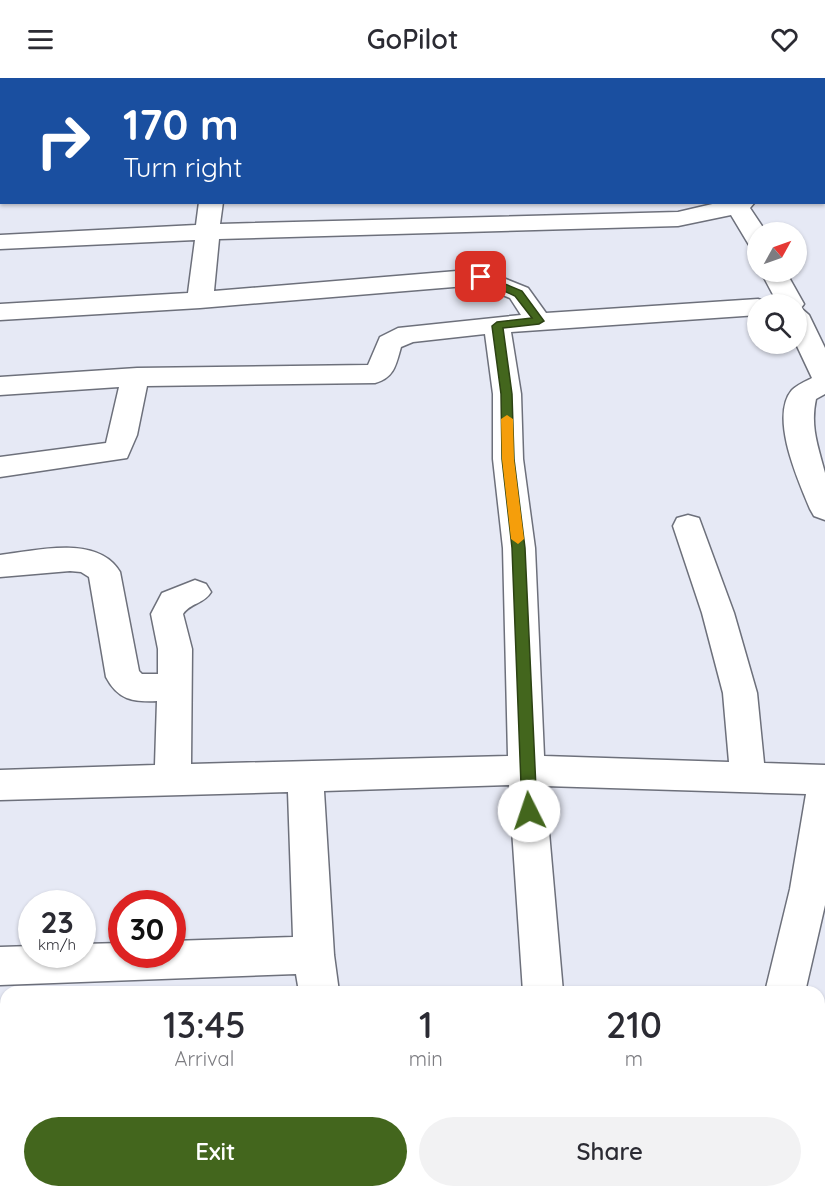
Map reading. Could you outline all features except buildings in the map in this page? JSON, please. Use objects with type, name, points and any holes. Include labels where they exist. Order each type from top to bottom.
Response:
[{"type":"street","points":[[200,300],[209,232],[210,204]]},
{"type":"street","points":[[0,312],[200,300],[470,241],[678,219],[715,213],[736,204]]},
{"type":"street","points":[[739,204],[748,222]]},
{"type":"street","points":[[0,242],[209,232],[470,241],[519,293],[539,321]]},
{"type":"street","points":[[0,386],[137,377],[375,374],[382,368],[389,343],[396,337],[539,321],[747,308]]},
{"type":"street","points":[[497,326],[507,394],[508,459],[519,548],[527,770],[543,986]]},
{"type":"street","points":[[807,338],[825,376]]},
{"type":"street","points":[[0,467],[117,451],[122,437],[130,392],[137,377]]},
{"type":"street","points":[[825,382],[802,395],[798,412],[799,445],[825,509]]},
{"type":"street","points":[[688,526],[718,613],[740,693],[748,779]]},
{"type":"street","points":[[0,566],[69,559],[91,562],[99,566],[104,572],[123,677],[135,688],[174,687]]},
{"type":"street","points":[[173,780],[175,650],[167,614],[173,603],[195,592]]},
{"type":"street","points":[[0,785],[527,770],[825,782],[807,903],[786,986]]},
{"type":"street","points":[[0,966],[316,973],[305,777]]},
{"type":"slow traffic","points":[[507,419],[508,459],[518,539]]},
{"type":"route","points":[[481,277],[519,293],[539,321],[497,326],[507,394],[508,459],[519,548],[529,811]]}]
